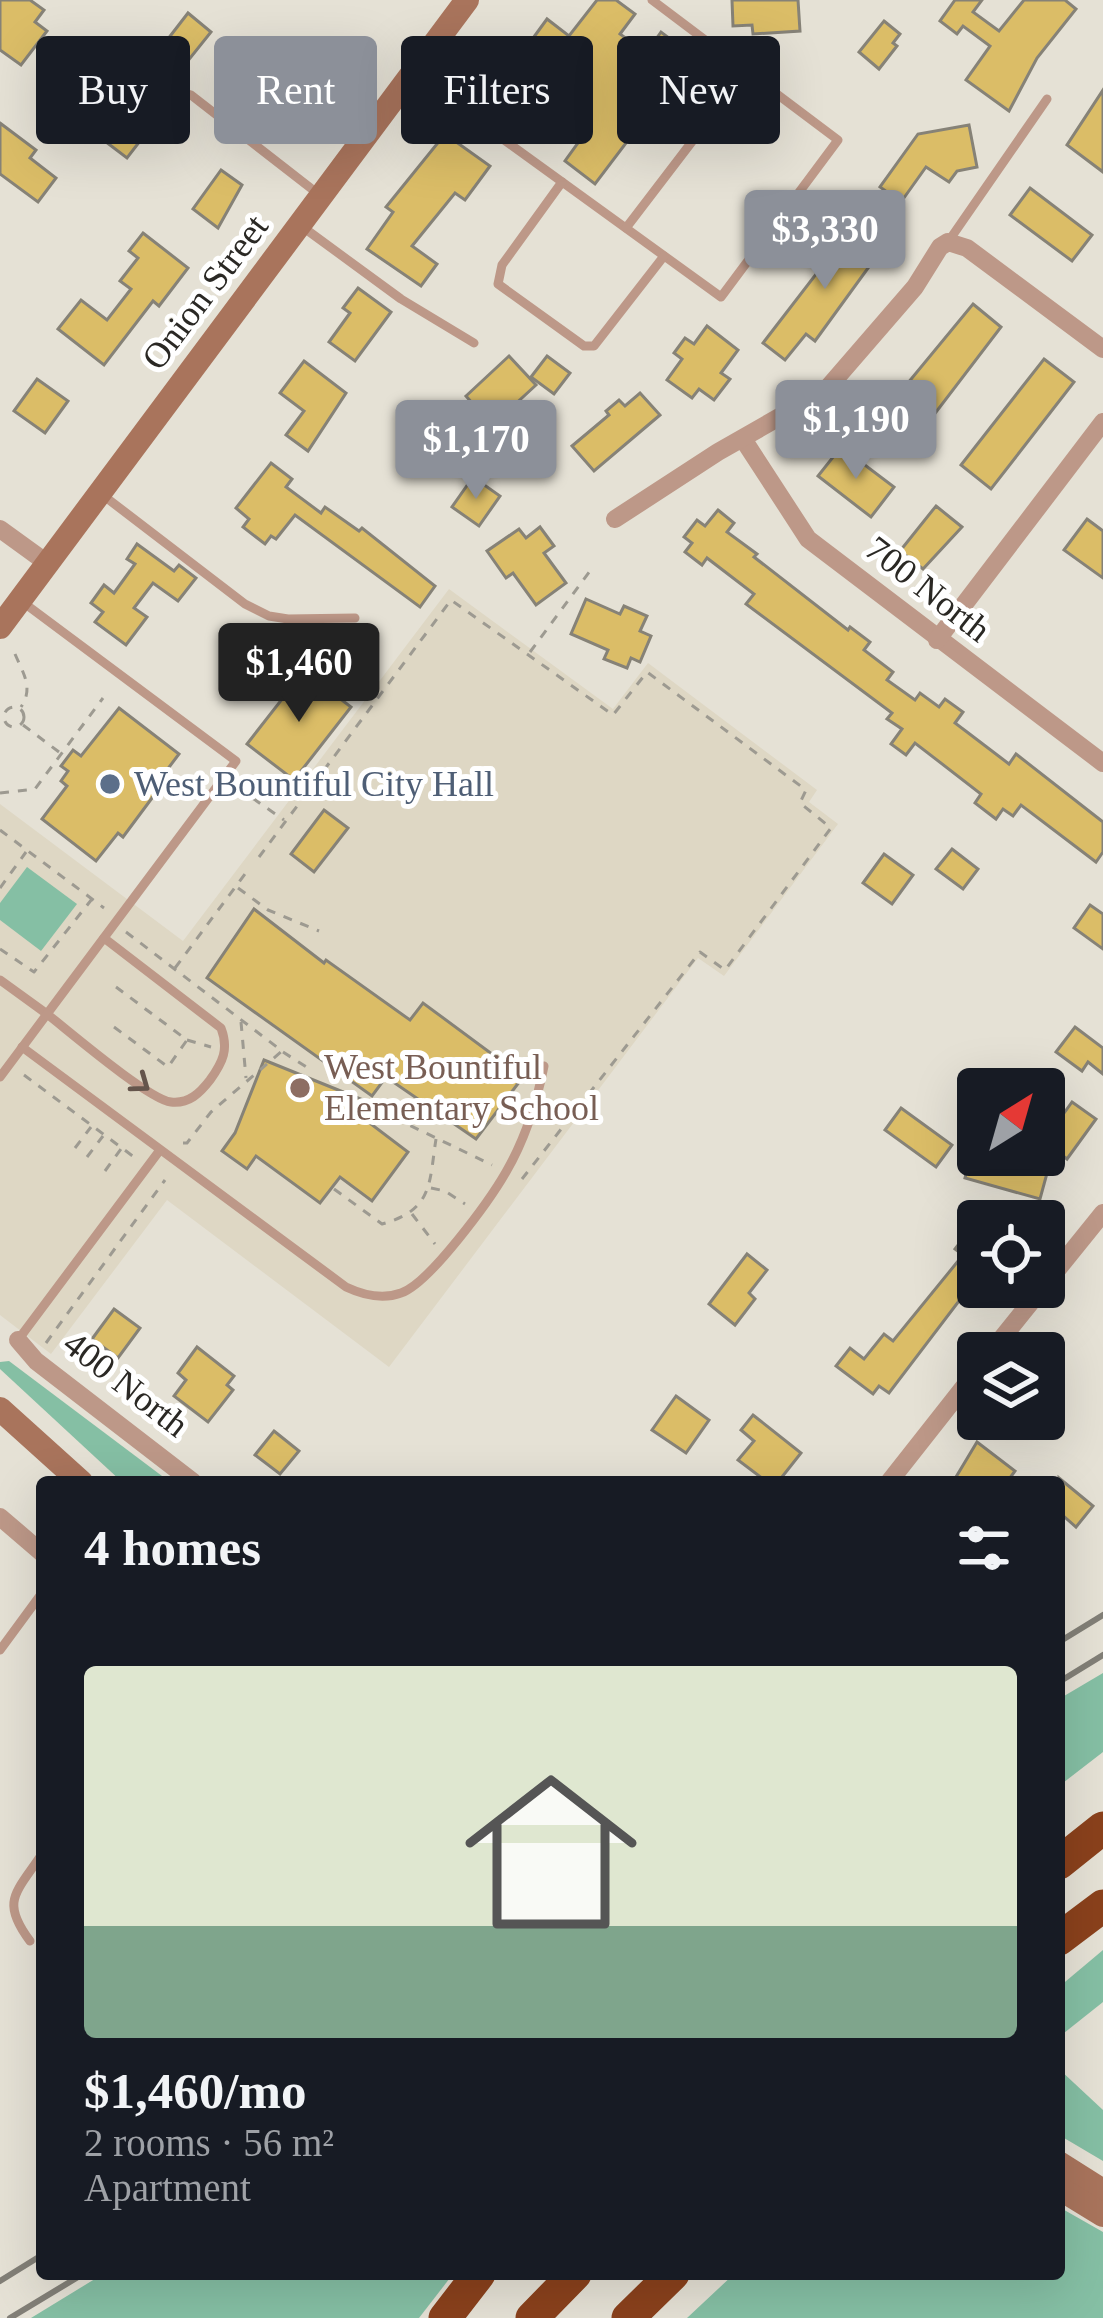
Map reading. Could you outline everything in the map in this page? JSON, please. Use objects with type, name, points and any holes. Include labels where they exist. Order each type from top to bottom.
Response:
[{"type":"highway","points":[[1065,1858],[1103,1828]]},
{"type":"highway","points":[[1065,1934],[1103,1906]]},
{"type":"highway","points":[[445,2318],[474,2280]]},
{"type":"highway","points":[[532,2318],[569,2280]]},
{"type":"highway","points":[[628,2318],[667,2280]]},
{"type":"street","name":"Onion Street","points":[[440,36],[467,0]]},
{"type":"street","name":"Onion Street","points":[[377,121],[401,89]]},
{"type":"street","name":"Onion Street","points":[[0,627],[360,144]]},
{"type":"street","points":[[615,519],[825,391],[948,242],[968,248],[1103,349]]},
{"type":"street","points":[[938,640],[1103,422]]},
{"type":"street","name":"700 North","points":[[743,439],[808,539],[1103,763]]},
{"type":"street","points":[[1086,444],[1103,457]]},
{"type":"street","points":[[0,529],[46,563]]},
{"type":"street","points":[[1065,1260],[1103,1213]]},
{"type":"street","points":[[1007,1332],[1026,1308]]},
{"type":"street","name":"400 North","points":[[18,1340],[36,1361],[185,1476]]},
{"type":"street","points":[[894,1476],[957,1396]]},
{"type":"street","points":[[0,1409],[74,1476]]},
{"type":"street","points":[[0,1517],[36,1548]]},
{"type":"street","points":[[1065,2167],[1103,2191]]},
{"type":"street","points":[[1065,2192],[1103,2215]]},
{"type":"lane","points":[[652,0],[700,36]]},
{"type":"lane","points":[[190,95],[322,196]]},
{"type":"lane","points":[[509,144],[721,297],[838,140],[780,96]]},
{"type":"lane","points":[[948,242],[1048,99]]},
{"type":"lane","points":[[626,228],[690,144]]},
{"type":"lane","points":[[562,182],[502,265],[498,284],[584,346],[594,346],[664,256]]},
{"type":"lane","points":[[300,225],[401,299],[474,343]]},
{"type":"lane","points":[[100,492],[245,604],[269,616],[355,618]]},
{"type":"lane","points":[[0,1077],[236,761],[20,600]]},
{"type":"lane","points":[[0,980],[162,1099],[187,1101],[202,1091],[224,1058],[220,1028],[104,938]]},
{"type":"lane","points":[[22,1047],[359,1293],[380,1297],[402,1293],[420,1282],[506,1172],[539,1092],[544,1066]]},
{"type":"lane","points":[[18,1340],[160,1150]]},
{"type":"lane","points":[[0,1651],[36,1601]]},
{"type":"lane","points":[[30,1941],[11,1919],[10,1904],[36,1863]]},
{"type":"path","points":[[529,653],[592,566]]},
{"type":"path","points":[[259,857],[451,600],[613,715],[647,673],[806,790],[800,803],[831,828],[725,970],[700,952],[524,1180],[378,1110]]},
{"type":"path","points":[[15,654],[29,695],[20,709]]},
{"type":"path","points":[[0,793],[35,789],[103,698]]},
{"type":"path","points":[[0,733],[6,724],[5,711],[14,706],[20,709],[25,718],[22,724],[6,724]]},
{"type":"path","points":[[22,724],[62,754]]},
{"type":"path","points":[[247,794],[285,821]]},
{"type":"path","points":[[0,830],[106,910]]},
{"type":"path","points":[[0,888],[27,850]]},
{"type":"path","points":[[174,970],[245,874]]},
{"type":"path","points":[[236,887],[268,910],[319,931]]},
{"type":"path","points":[[0,950],[34,972],[92,899]]},
{"type":"path","points":[[124,931],[311,1070]]},
{"type":"path","points":[[116,987],[187,1040],[213,1048]]},
{"type":"path","points":[[241,1020],[246,1083]]},
{"type":"path","points":[[114,1027],[168,1067],[187,1040]]},
{"type":"path","points":[[175,1142],[187,1143],[211,1112],[282,1051]]},
{"type":"path","points":[[238,1055],[245,1057]]},
{"type":"path","points":[[25,1075],[134,1156]]},
{"type":"path","points":[[75,1148],[92,1125]]},
{"type":"path","points":[[87,1157],[104,1134]]},
{"type":"path","points":[[334,1189],[382,1224],[411,1212],[429,1187],[436,1139]]},
{"type":"path","points":[[105,1171],[122,1148]]},
{"type":"path","points":[[45,1343],[165,1180]]},
{"type":"path","points":[[429,1187],[445,1191],[476,1212]]},
{"type":"path","points":[[411,1212],[426,1237],[446,1253]]},
{"type":"shaded area","name":"West Bountiful Elementary School","points":[[449,589],[613,709],[648,663],[817,790],[809,802],[838,824],[724,976],[698,958],[389,1367],[167,1200],[51,1354],[0,1315],[0,804],[183,941]]},
{"type":"green space","points":[[27,867],[77,904],[41,951],[0,920],[0,903]]},
{"type":"green space","points":[[9,1361],[162,1476],[116,1476],[0,1369],[0,1362]]},
{"type":"green space","points":[[1103,1673],[1103,1752],[1065,1781],[1065,1695]]},
{"type":"green space","points":[[1103,1950],[1103,2002],[1065,2032],[1065,1982]]},
{"type":"green space","points":[[1065,2075],[1103,2110],[1103,2161],[1065,2139]]},
{"type":"green space","points":[[1065,2210],[1103,2232],[1103,2318],[687,2318],[728,2280],[1065,2280]]},
{"type":"green space","points":[[93,2280],[448,2280],[419,2318],[31,2318]]},
{"type":"building","points":[[0,0],[30,0],[44,10],[35,22],[47,31],[36,36],[36,45],[21,65],[0,50]]},
{"type":"building","points":[[597,0],[616,0],[635,14],[623,36],[617,36],[617,144],[625,144],[595,184],[565,161],[577,144],[593,144],[593,36],[569,36]]},
{"type":"building","points":[[732,0],[798,0],[800,31],[753,34],[752,25],[733,26]]},
{"type":"building","points":[[955,0],[982,0],[973,12],[999,31],[1024,0],[1065,0],[1076,9],[1037,58],[1009,111],[966,80],[990,46],[963,26],[957,34],[940,21]]},
{"type":"building","points":[[188,13],[211,32],[190,58],[190,36],[170,36]]},
{"type":"building","points":[[547,19],[569,36],[535,36]]},
{"type":"building","points":[[884,21],[900,34],[893,43],[897,46],[879,69],[859,52]]},
{"type":"building","points":[[1103,90],[1103,172],[1067,145]]},
{"type":"building","points":[[0,123],[36,150],[30,158],[56,178],[38,202],[0,174]]},
{"type":"building","points":[[969,125],[977,167],[957,171],[949,182],[926,167],[901,202],[880,187],[918,134]]},
{"type":"building","points":[[109,144],[138,144],[127,158]]},
{"type":"building","points":[[437,144],[459,144],[490,166],[465,200],[455,193],[412,246],[437,264],[421,286],[367,249],[393,212],[386,207]]},
{"type":"building","points":[[221,170],[242,185],[218,228],[193,209]]},
{"type":"building","points":[[1030,188],[1092,235],[1072,261],[1010,215]]},
{"type":"building","points":[[857,221],[882,241],[866,260],[871,264],[815,341],[806,334],[785,360],[763,343]]},
{"type":"building","points":[[143,233],[188,268],[159,306],[153,301],[104,365],[58,329],[81,300],[107,320],[131,289],[120,281],[138,258],[129,251]]},
{"type":"building","points":[[358,288],[391,312],[355,361],[329,342],[350,313],[343,308]]},
{"type":"building","points":[[973,304],[1001,327],[914,441],[906,435],[899,443],[874,424]]},
{"type":"building","points":[[707,326],[738,350],[721,373],[730,379],[714,400],[699,389],[692,398],[667,380],[682,359],[674,353],[685,338],[694,344]]},
{"type":"building","points":[[509,356],[536,385],[499,419],[486,405],[479,411],[466,396]]},
{"type":"building","points":[[547,356],[570,373],[554,394],[531,377]]},
{"type":"building","points":[[1044,359],[1074,382],[991,489],[961,465]]},
{"type":"building","points":[[304,361],[346,393],[308,451],[286,435],[304,411],[280,393]]},
{"type":"building","points":[[37,379],[68,401],[45,433],[14,411]]},
{"type":"building","points":[[640,393],[660,415],[594,471],[572,446],[609,415],[606,411],[619,400],[625,406]]},
{"type":"building","points":[[841,447],[894,487],[871,517],[818,476]]},
{"type":"building","points":[[271,463],[292,479],[286,487],[321,513],[325,507],[359,531],[362,528],[435,586],[420,607],[295,515],[276,539],[271,536],[265,544],[243,527],[249,519],[236,508]]},
{"type":"building","points":[[473,477],[500,496],[479,526],[452,507]]},
{"type":"building","points":[[936,506],[962,527],[923,569],[900,551]]},
{"type":"building","points":[[718,510],[734,523],[727,532],[757,554],[754,557],[870,642],[864,650],[893,672],[887,680],[915,700],[920,693],[939,707],[945,699],[963,712],[955,723],[1009,764],[1016,754],[1103,822],[1103,852],[1096,862],[1021,805],[1013,816],[1003,809],[996,819],[975,803],[981,794],[915,743],[906,755],[891,744],[902,729],[887,719],[892,713],[746,604],[754,594],[707,558],[702,565],[685,552],[692,543],[684,537],[697,520],[705,526]]},
{"type":"building","points":[[1087,519],[1103,531],[1103,578],[1064,550]]},
{"type":"building","points":[[540,527],[554,546],[544,553],[566,583],[536,605],[513,573],[506,578],[487,551],[519,529],[526,538]]},
{"type":"building","points":[[137,544],[174,571],[179,565],[196,578],[178,601],[153,583],[134,608],[147,617],[126,645],[95,622],[103,612],[91,603],[104,585],[114,593],[135,564],[127,559]]},
{"type":"building","points":[[586,599],[620,614],[624,606],[647,616],[640,631],[651,636],[640,662],[631,658],[627,668],[604,659],[608,650],[571,634]]},
{"type":"building","points":[[304,671],[351,707],[294,780],[247,744]]},
{"type":"building","name":"West Bountiful City Hall","points":[[119,708],[179,754],[123,837],[118,833],[96,861],[42,819],[67,786],[61,781],[68,771],[61,766],[73,750],[81,756]]},
{"type":"building","points":[[324,810],[348,828],[314,872],[291,854]]},
{"type":"building","points":[[952,849],[978,869],[963,889],[936,869]]},
{"type":"building","points":[[884,854],[913,875],[892,904],[863,883]]},
{"type":"building","points":[[1090,905],[1103,914],[1103,949],[1074,928]]},
{"type":"building","points":[[254,909],[410,1020],[423,1003],[523,1077],[476,1139],[386,1077],[372,1096],[207,978]]},
{"type":"building","points":[[1075,1027],[1103,1048],[1103,1074],[1088,1062],[1082,1071],[1056,1052]]},
{"type":"building","points":[[264,1060],[368,1102],[359,1115],[408,1152],[372,1201],[340,1177],[320,1203],[256,1156],[247,1169],[222,1151],[235,1133]]},
{"type":"building","points":[[1072,1102],[1096,1119],[1067,1159],[1065,1157],[1065,1112]]},
{"type":"building","points":[[901,1108],[952,1145],[936,1167],[885,1130]]},
{"type":"building","points":[[966,1176],[1046,1176],[1040,1199]]},
{"type":"building","points":[[747,1254],[767,1270],[749,1293],[755,1299],[735,1325],[709,1304]]},
{"type":"building","points":[[957,1262],[957,1304],[889,1393],[879,1386],[873,1394],[836,1366],[850,1348],[864,1359],[884,1334],[893,1341]]},
{"type":"building","points":[[114,1309],[140,1328],[118,1358],[92,1339]]},
{"type":"building","points":[[197,1347],[234,1376],[227,1385],[233,1390],[208,1422],[174,1396],[186,1380],[178,1373]]},
{"type":"building","points":[[676,1396],[709,1420],[686,1453],[652,1430]]},
{"type":"building","points":[[753,1415],[801,1453],[783,1476],[759,1476],[738,1460],[754,1441],[741,1430]]},
{"type":"building","points":[[274,1431],[299,1451],[280,1474],[255,1455]]},
{"type":"building","points":[[977,1442],[1015,1471],[1011,1476],[957,1476]]},
{"type":"building","points":[[1065,1483],[1093,1506],[1076,1527],[1065,1517]]},
{"type":"railway","points":[[1065,1638],[1103,1615]]},
{"type":"railway","points":[[1065,1678],[1103,1655]]},
{"type":"railway","points":[[0,2281],[36,2259]]},
{"type":"railway","points":[[10,2318],[73,2280]]},
{"type":"place","name":"West Bountiful City Hall","points":[[110,784]]},
{"type":"place","name":"West Bountiful Elementary School","points":[[300,1088]]}]
